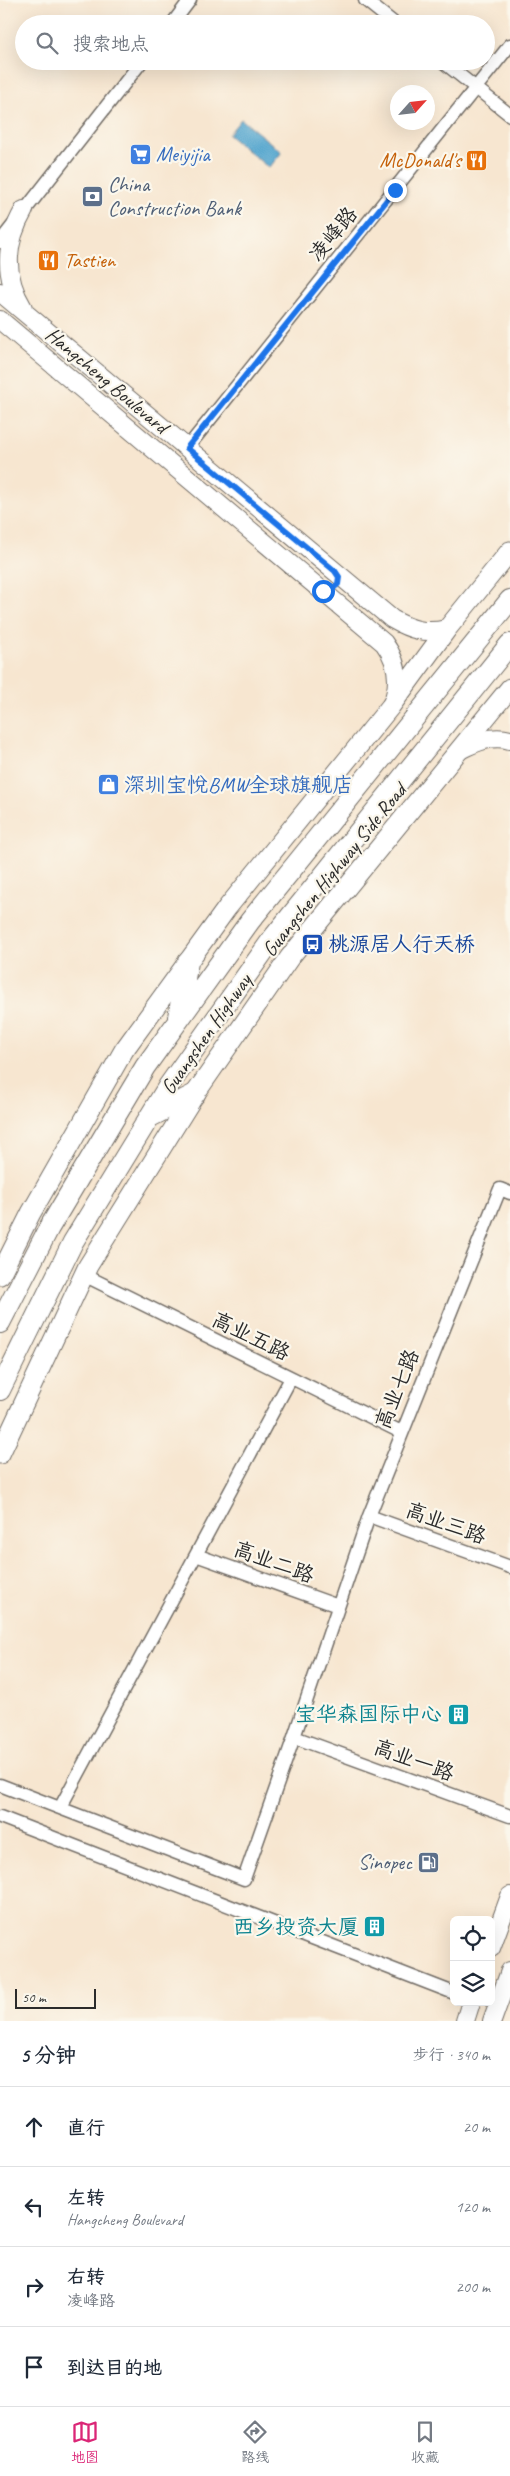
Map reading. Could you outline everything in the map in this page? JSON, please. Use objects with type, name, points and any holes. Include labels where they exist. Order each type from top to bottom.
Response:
[{"type":"highway","name":"Guangshen Highway","points":[[0,1323],[49,1228],[145,1067],[250,921],[510,600]]},
{"type":"highway","points":[[484,678],[510,644]]},
{"type":"highway","points":[[484,678],[510,654]]},
{"type":"highway","name":"Guangshen Highway","points":[[0,1390],[74,1242],[169,1085],[273,938],[484,678]]},
{"type":"highway","points":[[177,1022],[188,962]]},
{"type":"highway","points":[[150,1117],[195,1094]]},
{"type":"main road","points":[[0,226],[24,210]]},
{"type":"main road","points":[[24,210],[11,238],[8,268],[16,297],[35,321]]},
{"type":"main road","name":"Hangcheng Boulevard","points":[[0,292],[392,619],[406,628],[433,632],[446,629]]},
{"type":"main road","name":"Hangcheng Boulevard","points":[[0,320],[384,643],[391,652],[398,674],[396,694],[390,707]]},
{"type":"main road","points":[[0,1275],[31,1213],[124,1050],[227,908],[390,707],[446,629],[510,551]]},
{"type":"main road","points":[[320,589],[327,592],[336,587],[339,577],[335,571]]},
{"type":"main road","name":"Guangshen Highway Side Road","points":[[0,1454],[84,1275],[195,1094],[290,958],[510,688]]},
{"type":"main road","points":[[460,750],[477,741],[492,738],[510,740]]},
{"type":"main road","points":[[495,1937],[510,1896]]},
{"type":"main road","points":[[492,2021],[510,1971]]},
{"type":"main road","points":[[464,2021],[470,2006]]},
{"type":"street","points":[[179,15],[190,0]]},
{"type":"street","points":[[365,0],[384,15]]},
{"type":"street","name":"凌峰路","points":[[495,64],[510,45]]},
{"type":"street","points":[[0,242],[135,70]]},
{"type":"street","points":[[453,70],[510,115]]},
{"type":"street","name":"凌峰路","points":[[187,448],[490,70]]},
{"type":"street","name":"高业七路","points":[[338,1606],[401,1432],[505,1191]]},
{"type":"street","name":"高业五路","points":[[84,1275],[401,1432]]},
{"type":"street","points":[[60,1808],[291,1378]]},
{"type":"street","name":"高业三路","points":[[369,1516],[510,1567]]},
{"type":"street","name":"高业二路","points":[[196,1555],[338,1606]]},
{"type":"street","points":[[0,1785],[244,1878],[338,1606]]},
{"type":"street","name":"高业一路","points":[[294,1737],[510,1816]]},
{"type":"street","points":[[0,1817],[450,1991]]},
{"type":"water","points":[[241,119],[282,152],[269,168],[228,135]]},
{"type":"place","name":"Meiyijia","points":[[140,154]]},
{"type":"place","name":"McDonald's","points":[[477,160]]},
{"type":"place","name":"China Construction Bank","points":[[92,196]]},
{"type":"place","name":"Tastien","points":[[48,260]]},
{"type":"place","name":"深圳宝悦BMW全球旗舰店","points":[[108,785]]},
{"type":"place","name":"桃源居人行天桥","points":[[312,944]]},
{"type":"place","name":"宝华森国际中心","points":[[458,1714]]},
{"type":"place","name":"Sinopec","points":[[428,1862]]},
{"type":"place","name":"西乡投资大厦","points":[[375,1927]]},
{"type":"route","points":[[323,591],[334,590],[339,580],[337,573],[187,448],[395,190]]}]
